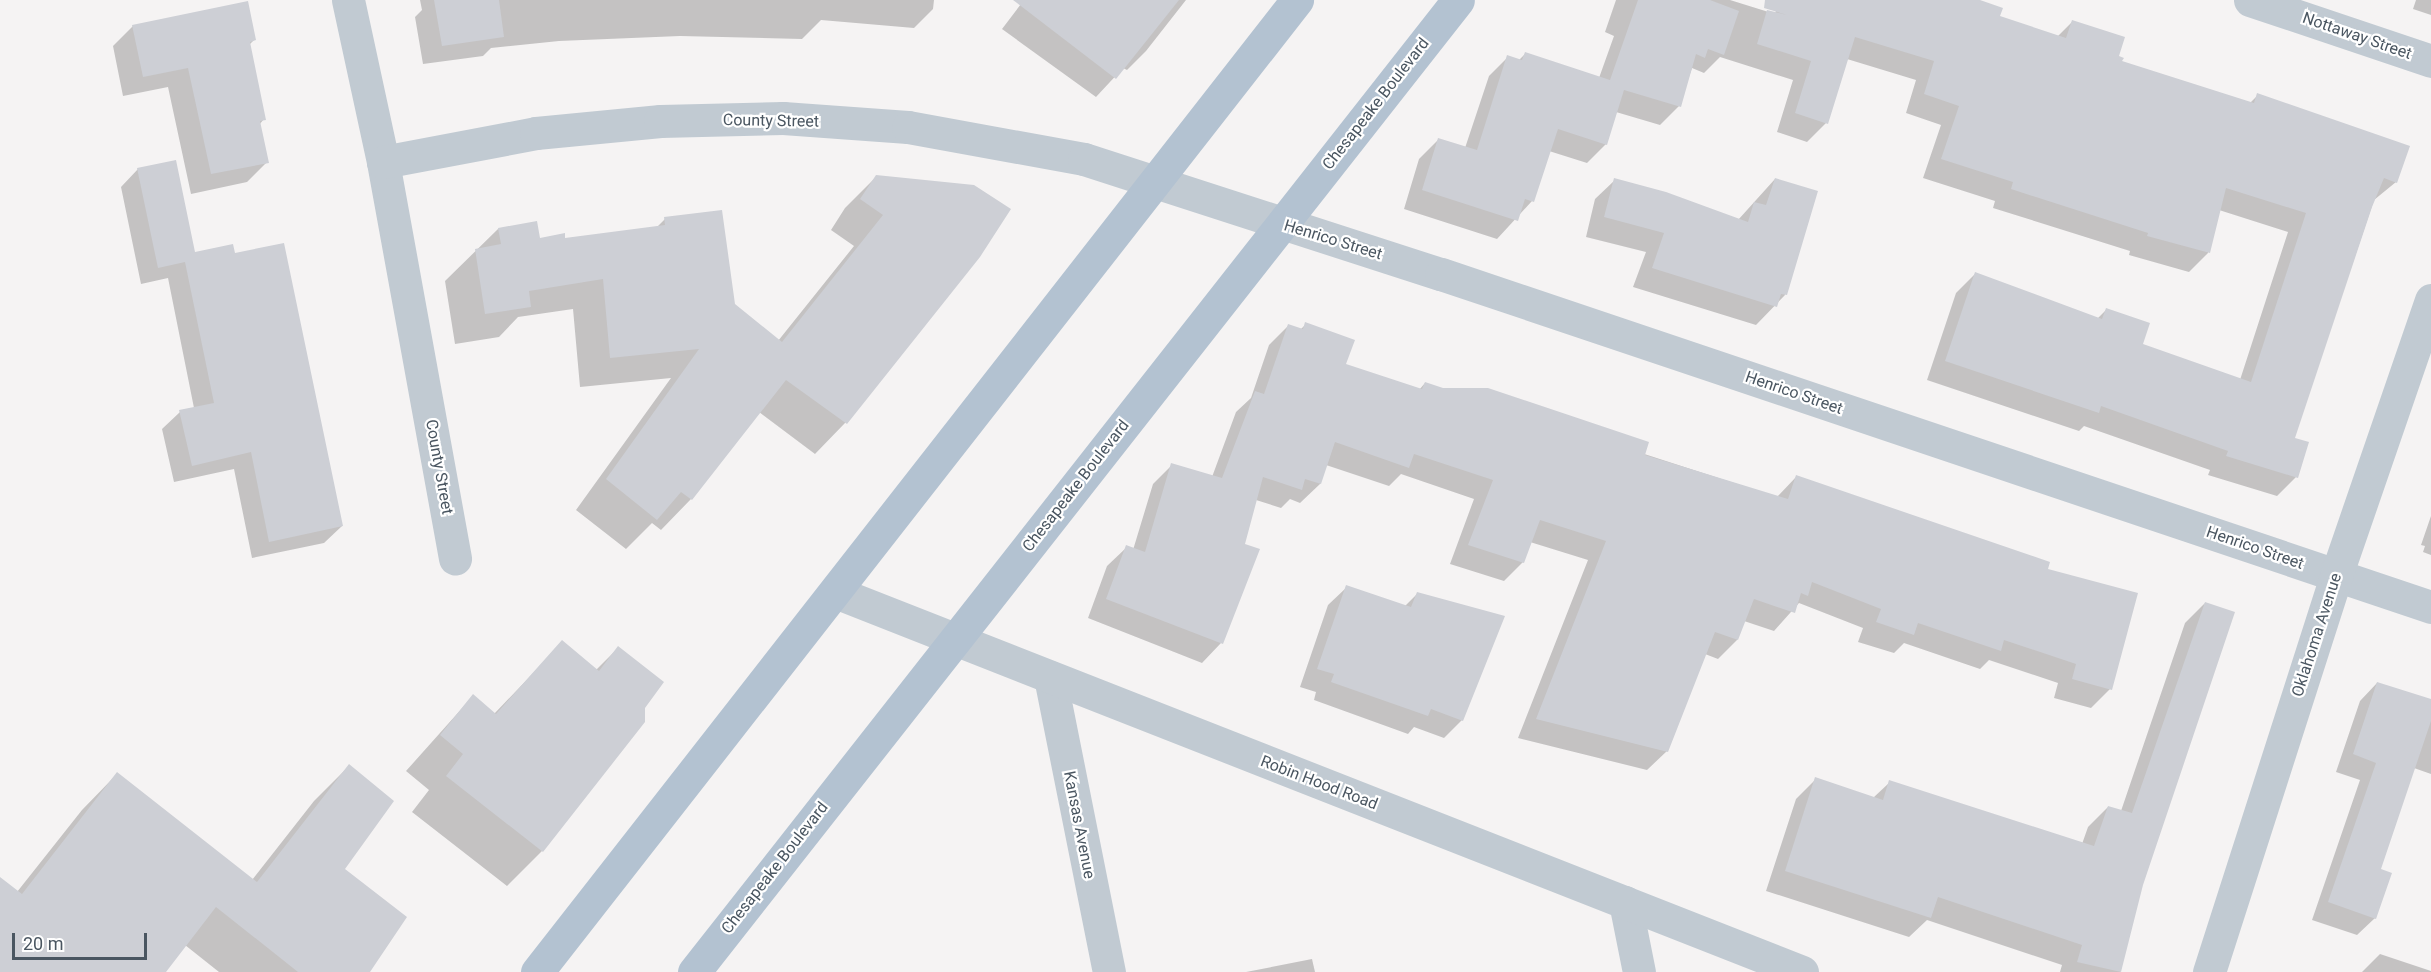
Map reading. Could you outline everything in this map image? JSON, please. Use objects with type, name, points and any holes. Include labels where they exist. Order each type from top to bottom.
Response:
[{"type":"main road","points":[[537,972],[1297,0]]},
{"type":"main road","name":"Chesapeake Boulevard","points":[[694,972],[1458,0]]},
{"type":"street","name":"County Street","points":[[348,0],[382,162],[456,559]]},
{"type":"street","name":"Nottaway Street","points":[[2250,0],[2431,61]]},
{"type":"street","name":"County Street","points":[[382,162],[536,133],[660,121],[783,118],[908,127],[1084,159],[1156,181]]},
{"type":"street","name":"Henrico Street","points":[[1156,181],[2431,607]]},
{"type":"street","name":"Oklahoma Avenue","points":[[2209,972],[2336,576],[2431,300]]},
{"type":"street","name":"Robin Hood Road","points":[[835,592],[1802,972]]},
{"type":"street","name":"Kansas Avenue","points":[[1050,677],[1108,972]]},
{"type":"street","points":[[1625,902],[1639,972]]},
{"type":"building","points":[[434,0],[499,0],[504,37],[442,46]]},
{"type":"building","points":[[1013,0],[1179,0],[1116,79]]},
{"type":"building","points":[[1638,0],[1710,0],[1739,11],[1724,55],[1708,49],[1705,58],[1696,54],[1681,107],[1624,90],[1607,145],[1558,129],[1534,202],[1525,199],[1518,221],[1422,190],[1438,138],[1477,150],[1507,55],[1522,60],[1525,52],[1610,80]]},
{"type":"building","points":[[1765,0],[1980,0],[2003,8],[2000,16],[2066,38],[2072,20],[2125,37],[2119,56],[2124,58],[2122,61],[2254,103],[2257,93],[2410,146],[2397,183],[2384,178],[2372,207],[2295,438],[2309,442],[2298,478],[2226,456],[2228,451],[2101,406],[2099,413],[1945,361],[1975,272],[2102,319],[2106,308],[2150,323],[2143,344],[2251,382],[2306,213],[2226,188],[2210,253],[2147,236],[2148,233],[2011,189],[2013,182],[1941,159],[1959,106],[1924,94],[1934,61],[1855,37],[1828,124],[1795,113],[1811,61],[1757,44],[1767,10],[1787,15],[1764,8]]},
{"type":"building","points":[[248,1],[256,40],[250,42],[266,120],[260,121],[269,163],[211,174],[188,68],[143,77],[132,25]]},
{"type":"building","points":[[176,160],[195,252],[233,244],[235,253],[284,243],[343,526],[269,542],[251,452],[192,466],[179,410],[214,403],[185,262],[158,268],[137,168]]},
{"type":"building","points":[[876,175],[974,185],[1011,209],[980,257],[847,424],[786,380],[692,500],[681,492],[657,520],[606,479],[699,349],[610,358],[603,279],[529,291],[531,307],[485,314],[475,249],[501,244],[498,228],[537,221],[540,238],[565,233],[565,238],[665,225],[664,217],[722,210],[735,304],[782,342],[883,215],[860,199]]},
{"type":"building","points":[[1614,178],[1666,192],[1748,222],[1754,202],[1766,205],[1775,178],[1818,191],[1787,295],[1781,294],[1777,307],[1652,268],[1664,233],[1604,217]]},
{"type":"building","points":[[1305,322],[1355,340],[1346,364],[1422,389],[1425,382],[1443,388],[1488,388],[1649,442],[1645,455],[1788,499],[1796,475],[2050,562],[2048,569],[2138,593],[2112,690],[2072,679],[2076,664],[2004,640],[2001,651],[1918,623],[1914,635],[1876,622],[1881,609],[1812,582],[1808,596],[1801,593],[1795,613],[1754,599],[1738,640],[1715,632],[1668,752],[1536,719],[1606,541],[1540,520],[1524,563],[1468,545],[1493,480],[1414,454],[1409,468],[1335,442],[1321,484],[1305,479],[1302,490],[1263,477],[1245,544],[1260,549],[1223,644],[1106,599],[1126,545],[1145,552],[1171,463],[1222,478],[1255,391],[1264,394],[1288,324],[1303,329]]},
{"type":"building","points":[[1346,585],[1411,607],[1417,592],[1505,616],[1463,721],[1431,709],[1428,716],[1331,682],[1334,674],[1317,669]]},
{"type":"building","points":[[2205,602],[2235,612],[2143,885],[2121,972],[2077,962],[2082,945],[1938,897],[1931,918],[1785,871],[1815,777],[1883,800],[1889,780],[2094,846],[2108,806],[2132,813]]},
{"type":"building","points":[[562,640],[599,671],[618,646],[664,682],[645,708],[645,722],[543,852],[446,776],[463,754],[440,735],[473,694],[496,714]]},
{"type":"building","points":[[2377,682],[2431,699],[2431,721],[2381,869],[2392,873],[2376,919],[2328,902],[2376,763],[2353,754]]},
{"type":"building","points":[[349,764],[394,801],[345,869],[407,917],[370,972],[298,972],[216,907],[166,972],[0,972],[0,877],[22,894],[117,772],[257,882]]}]
